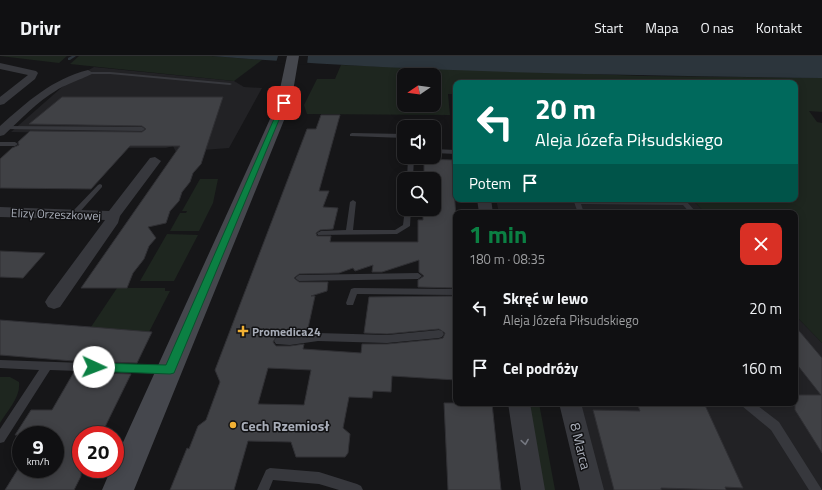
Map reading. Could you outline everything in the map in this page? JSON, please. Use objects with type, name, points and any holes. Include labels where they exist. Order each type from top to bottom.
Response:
[{"type":"main road","points":[[118,490],[274,128],[284,103],[293,56]]},
{"type":"street","points":[[0,66],[33,73],[32,77],[0,102]]},
{"type":"street","points":[[2,130],[54,86],[70,78],[88,73]]},
{"type":"street","points":[[54,302],[113,220],[113,216],[154,161]]},
{"type":"street","name":"Elizy Orzeszkowej","points":[[0,212],[74,213],[113,216]]},
{"type":"street","points":[[519,406],[533,490]]},
{"type":"street","name":"8 Marca","points":[[571,406],[592,490]]},
{"type":"lane","points":[[88,73],[110,73],[230,84]]},
{"type":"lane","points":[[2,130],[142,129]]},
{"type":"lane","points":[[352,136],[397,136]]},
{"type":"lane","points":[[0,144],[15,144]]},
{"type":"lane","points":[[441,152],[453,152]]},
{"type":"lane","points":[[74,213],[100,186]]},
{"type":"lane","points":[[349,233],[353,202]]},
{"type":"lane","points":[[656,202],[685,203],[691,210]]},
{"type":"lane","points":[[321,233],[392,233],[401,231],[407,223],[408,216]]},
{"type":"lane","points":[[300,278],[418,276]]},
{"type":"lane","points":[[350,303],[354,291],[453,292]]},
{"type":"lane","points":[[279,341],[318,337],[387,339],[439,334]]},
{"type":"lane","points":[[0,364],[170,370]]},
{"type":"lane","points":[[0,438],[47,366]]},
{"type":"lane","points":[[750,406],[775,426],[816,490]]},
{"type":"lane","points":[[263,490],[270,474],[319,478],[357,490]]},
{"type":"shaded area","points":[[0,56],[67,56],[59,63]]},
{"type":"shaded area","points":[[79,56],[212,56],[262,60],[234,81],[70,64]]},
{"type":"shaded area","points":[[212,56],[822,56],[822,78],[441,70],[441,68],[402,68],[288,62]]},
{"type":"shaded area","points":[[341,65],[424,68],[397,68],[397,112],[441,112],[441,69],[644,76],[822,78],[822,112],[809,111],[817,122],[822,123],[822,343],[798,318],[798,210],[702,210],[695,202],[798,202],[798,80],[453,80],[453,94],[448,94],[450,115],[307,114],[304,105],[317,79],[335,79]]},
{"type":"shaded area","points":[[94,67],[234,81],[244,87],[262,88],[229,148],[176,152],[173,146],[166,148],[43,148],[59,133],[11,132],[69,81]]},
{"type":"shaded area","points":[[200,179],[218,179],[213,203],[199,231],[170,231],[180,213],[186,213],[187,211],[182,211]]},
{"type":"shaded area","points":[[497,202],[695,202],[702,210],[498,210]]},
{"type":"shaded area","points":[[167,234],[198,235],[174,281],[140,281]]},
{"type":"shaded area","points":[[117,288],[165,288],[165,291],[170,291],[149,332],[91,327]]},
{"type":"shaded area","points":[[798,318],[822,343],[822,490],[583,490],[564,406],[798,406]]},
{"type":"shaded area","points":[[0,377],[10,377],[19,382],[19,388],[13,404],[0,423]]},
{"type":"shaded area","points":[[540,406],[555,490],[541,490],[529,407]]},
{"type":"pier","points":[[278,56],[308,56],[307,65],[276,63]]},
{"type":"building","points":[[62,97],[223,97],[201,164],[193,173],[190,182],[182,192],[179,201],[170,211],[166,223],[148,227],[156,238],[149,246],[144,259],[133,273],[127,288],[81,288],[180,146],[130,146],[91,189],[0,188],[0,159],[12,148],[19,145],[18,142],[30,131],[142,132],[146,129],[142,126],[29,124]]},
{"type":"building","points":[[321,115],[340,115],[319,191],[329,191],[323,207],[338,208],[333,229],[320,230],[316,233],[317,236],[331,236],[330,242],[418,242],[418,220],[423,220],[423,216],[441,216],[441,172],[424,172],[424,164],[441,164],[441,160],[452,160],[453,202],[455,202],[455,210],[453,210],[453,288],[418,287],[418,280],[424,276],[419,272],[419,260],[382,272],[372,272],[373,265],[355,271],[353,268],[339,273],[299,274],[294,278],[299,282],[328,282],[327,291],[311,296],[315,296],[307,333],[276,337],[273,342],[276,346],[304,344],[303,349],[361,353],[362,344],[387,344],[443,338],[445,333],[439,329],[387,334],[364,333],[369,297],[453,296],[453,380],[392,376],[391,392],[373,391],[372,398],[349,397],[343,428],[350,434],[348,453],[345,457],[296,457],[291,442],[248,441],[234,490],[170,490],[187,448],[189,449],[198,426],[206,420],[220,382],[215,370],[307,129],[316,129]],"holes":[[[268,368],[311,370],[304,405],[258,404]]]},
{"type":"building","points":[[0,251],[45,253],[23,278],[0,277]]},
{"type":"building","points":[[0,320],[152,332],[137,363],[73,361],[0,355]]},
{"type":"building","points":[[798,330],[822,358],[822,453],[795,410],[795,406],[798,406],[798,395],[821,395],[798,366]]},
{"type":"building","points":[[74,372],[131,374],[105,426],[72,426],[72,478],[80,478],[74,490],[5,490],[12,478],[64,478],[64,426],[21,426],[31,410],[52,410]]},
{"type":"building","points":[[444,403],[453,403],[453,406],[492,406],[501,490],[448,490]]},
{"type":"building","points":[[638,406],[705,406],[743,488],[725,487],[726,490],[661,488],[661,490],[614,490],[593,410],[640,411]]},
{"type":"waterway","points":[[69,59],[74,56]]},
{"type":"place","name":"Promedica24","points":[[243,331]]},
{"type":"place","name":"Cech Rzemiosł","points":[[233,425]]},
{"type":"route","points":[[94,367],[170,370],[284,103]]}]
